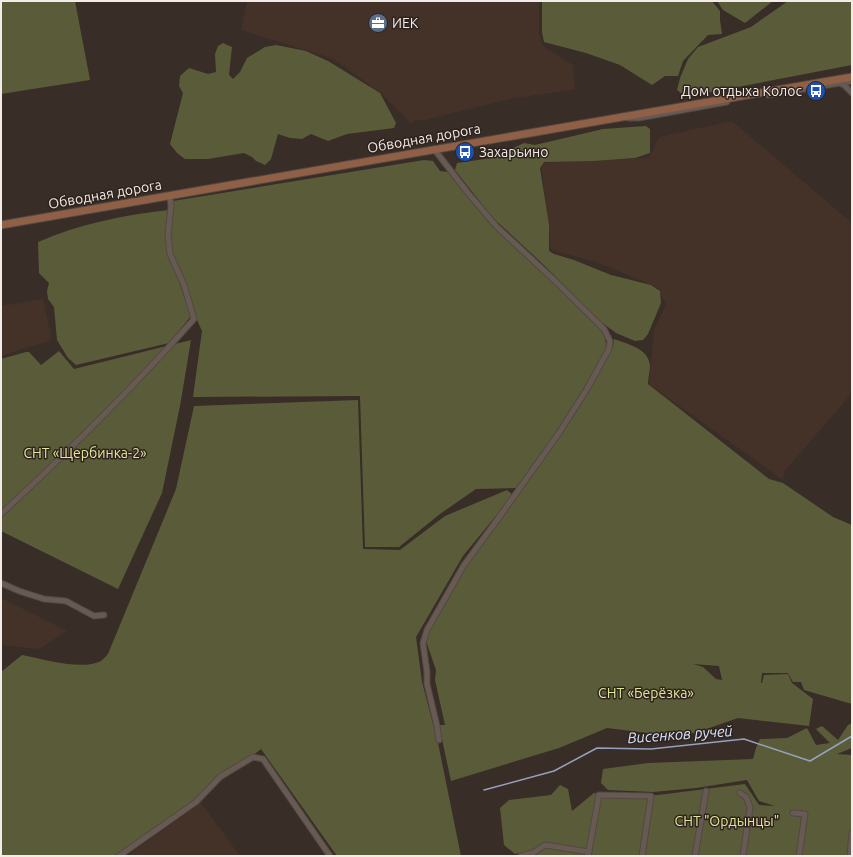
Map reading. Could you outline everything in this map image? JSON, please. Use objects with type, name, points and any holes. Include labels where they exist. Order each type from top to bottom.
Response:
[{"type":"main road","name":"Обводная дорога","points":[[1,225],[852,77]]},
{"type":"street","points":[[615,118],[639,118],[852,81]]},
{"type":"street","points":[[840,83],[852,93]]},
{"type":"street","points":[[434,149],[497,227],[604,329],[610,342],[609,349],[587,389],[535,468],[464,565],[427,630],[423,643],[427,684],[439,740]]},
{"type":"street","points":[[1,514],[87,433],[153,365],[194,319],[184,285],[170,254],[168,234],[171,207],[170,196]]},
{"type":"street","points":[[1,583],[19,591],[44,599],[66,601],[94,616],[104,614]]},
{"type":"street","points":[[119,856],[196,802],[220,777],[253,757],[263,759],[330,856]]},
{"type":"street","points":[[694,856],[706,791]]},
{"type":"street","points":[[740,793],[746,797],[750,807],[743,856]]},
{"type":"street","points":[[521,856],[532,855],[545,845],[589,854],[599,795],[651,796],[642,856]]},
{"type":"street","points":[[793,813],[805,814],[798,856]]},
{"type":"street","points":[[850,856],[852,833]]},
{"type":"shaded area","points":[[247,1],[539,1],[539,33],[543,46],[573,65],[575,89],[510,99],[420,121],[417,119],[411,124],[383,95],[334,59],[241,30]]},
{"type":"shaded area","points":[[732,121],[852,223],[852,393],[784,472],[783,480],[649,384],[654,330],[666,304],[657,287],[596,262],[551,250],[541,163],[649,158],[659,137]]},
{"type":"shaded area","points":[[43,299],[52,340],[1,356],[1,306]]},
{"type":"shaded area","points":[[1,598],[67,631],[39,649],[1,645]]},
{"type":"shaded area","points":[[201,803],[240,856],[127,856]]},
{"type":"green space","points":[[1,1],[75,1],[90,80],[1,94]]},
{"type":"green space","points":[[542,1],[712,1],[720,11],[722,34],[708,35],[683,61],[678,76],[665,76],[652,85],[620,65],[586,53],[544,42],[542,32]]},
{"type":"green space","points":[[717,1],[773,1],[745,23],[723,10]]},
{"type":"green space","points":[[788,1],[852,1],[852,65],[691,96],[682,94],[677,90],[688,59],[698,47],[751,27]]},
{"type":"green space","points":[[223,43],[232,47],[229,75],[233,79],[240,72],[247,58],[265,47],[276,45],[306,51],[328,61],[380,93],[396,123],[394,128],[347,134],[328,141],[311,134],[302,139],[290,138],[278,134],[271,159],[265,165],[244,153],[208,159],[185,159],[177,153],[170,144],[183,93],[179,86],[180,76],[189,68],[208,74],[216,72],[215,54],[218,46]]},
{"type":"green space","points":[[646,126],[650,129],[650,153],[635,158],[544,162],[540,168],[549,225],[549,251],[611,275],[651,285],[660,291],[661,303],[648,334],[643,340],[635,341],[616,333],[597,319],[544,265],[492,217],[455,170],[457,163],[492,158],[524,143],[535,145],[603,129]]},
{"type":"green space","points":[[424,160],[433,161],[440,171],[448,172],[492,226],[596,323],[605,338],[606,348],[601,360],[567,417],[516,488],[476,489],[440,514],[399,547],[365,547],[360,396],[193,397],[202,331],[197,320],[186,283],[172,250],[170,231],[173,201]]},
{"type":"green space","points":[[169,210],[166,233],[175,270],[191,316],[169,343],[76,365],[68,358],[57,340],[54,307],[48,299],[47,291],[49,283],[39,273],[38,242],[69,230],[102,221]]},
{"type":"green space","name":"СНТ «Берёзка»","points":[[614,339],[631,345],[641,351],[645,354],[650,365],[648,384],[769,479],[783,483],[833,517],[852,525],[852,704],[804,690],[801,682],[793,682],[788,673],[762,673],[761,683],[764,675],[788,674],[792,683],[813,699],[809,726],[738,718],[695,733],[648,733],[607,728],[559,748],[451,781],[439,725],[445,725],[435,680],[436,670],[426,641],[430,627],[462,571],[547,455],[588,393],[613,347]],"holes":[[[693,664],[719,666],[722,680],[716,679],[703,667]]]},
{"type":"green space","name":"СНТ «Щербинка-2»","points":[[191,340],[180,406],[162,493],[118,589],[1,531],[1,359],[29,352],[41,365],[59,351],[74,369]]},
{"type":"green space","points":[[358,400],[363,549],[400,550],[445,516],[507,490],[513,495],[463,556],[416,637],[422,682],[438,743],[461,856],[337,856],[261,749],[214,786],[116,856],[1,856],[1,672],[22,655],[60,663],[81,665],[99,662],[108,654],[176,489],[194,406]]},
{"type":"green space","name":"СНТ \"Ордынцы\"","points":[[852,723],[852,748],[837,754],[852,755],[852,856],[516,856],[519,853],[515,854],[504,845],[500,808],[509,800],[551,795],[560,785],[568,789],[572,811],[594,793],[658,795],[745,784],[759,805],[775,806],[759,801],[747,780],[696,788],[653,792],[608,790],[601,783],[603,769],[648,763],[753,759],[760,739],[787,738],[807,728],[816,745],[830,743],[816,729],[822,726],[838,740],[848,725]]},
{"type":"waterway","name":"Висенков ручей","points":[[484,790],[554,771],[597,748],[651,749],[744,739],[810,761],[852,736]]},
{"type":"place","name":"ИЕК","points":[[378,23]]},
{"type":"place","name":"Дом отдыха Колос","points":[[816,91]]},
{"type":"place","name":"Захарьино","points":[[465,152]]}]
